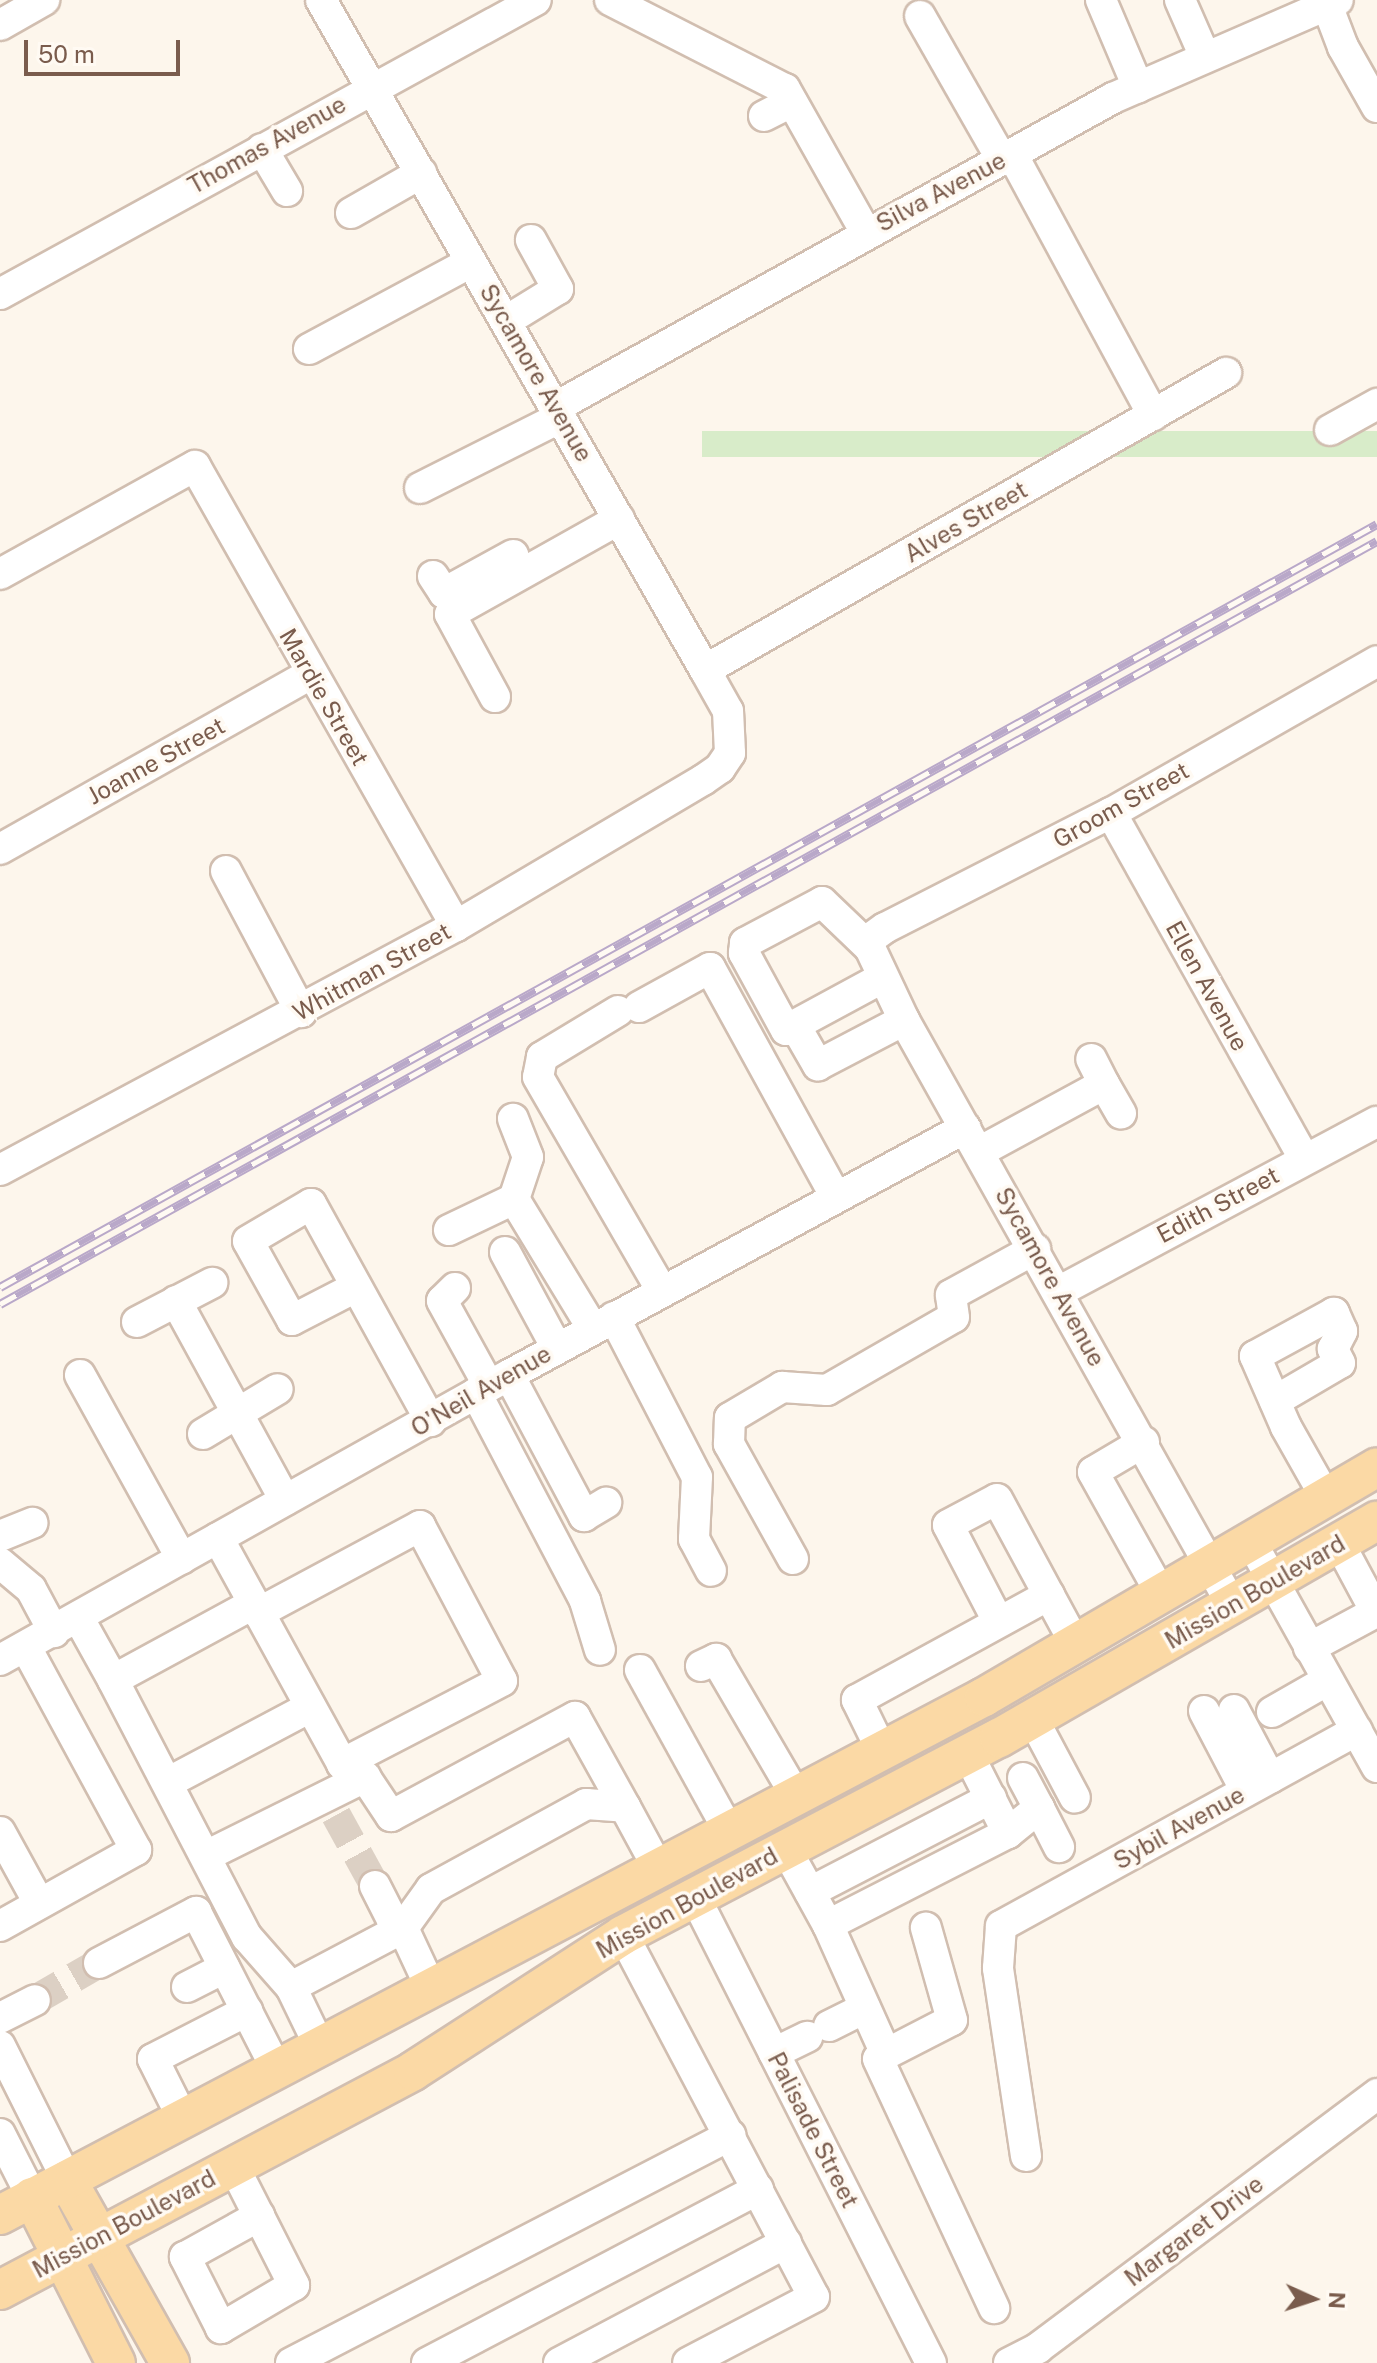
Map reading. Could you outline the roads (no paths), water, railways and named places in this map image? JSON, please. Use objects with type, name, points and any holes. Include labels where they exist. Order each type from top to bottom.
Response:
[{"type":"main road","name":"Mission Boulevard","points":[[16,2206],[882,1751],[1377,1467]]},
{"type":"main road","name":"Mission Boulevard","points":[[0,2290],[413,2071],[623,1935],[1033,1719],[1377,1521]]},
{"type":"main road","points":[[67,2180],[170,2363]]},
{"type":"main road","points":[[16,2206],[60,2258],[116,2363]]},
{"type":"street","points":[[0,25],[44,0]]},
{"type":"street","name":"Sycamore Avenue","points":[[321,0],[728,711],[730,753]]},
{"type":"street","name":"Thomas Avenue","points":[[0,294],[536,0]]},
{"type":"street","points":[[610,0],[785,89],[865,231]]},
{"type":"street","points":[[1101,0],[1138,87]]},
{"type":"street","points":[[1180,0],[1205,57]]},
{"type":"street","points":[[1332,2],[1343,47],[1377,107]]},
{"type":"street","name":"Silva Avenue","points":[[420,488],[559,412],[865,231],[1138,87],[1332,2]]},
{"type":"street","points":[[920,16],[1007,157],[1153,415]]},
{"type":"street","points":[[764,116],[792,102]]},
{"type":"street","points":[[262,149],[287,191]]},
{"type":"street","points":[[351,213],[421,173]]},
{"type":"street","points":[[506,321],[558,289],[531,240]]},
{"type":"street","points":[[309,349],[471,262]]},
{"type":"street","name":"Alves Street","points":[[705,670],[1226,373]]},
{"type":"street","points":[[1330,430],[1377,404]]},
{"type":"street","name":"Mardie Street","points":[[0,574],[195,466],[456,926]]},
{"type":"street","points":[[433,576],[444,593],[614,510]]},
{"type":"street","points":[[495,697],[450,614],[614,510]]},
{"type":"street","name":"Groom Street","points":[[870,948],[871,938],[885,928],[1111,813],[1377,661]]},
{"type":"street","name":"Joanne Street","points":[[0,849],[311,674]]},
{"type":"street","name":"Whitman Street","points":[[0,1170],[301,1012],[456,926],[703,780],[720,768],[730,753]]},
{"type":"street","name":"Ellen Avenue","points":[[1111,813],[1304,1159]]},
{"type":"street","points":[[226,871],[301,1012]]},
{"type":"street","points":[[870,948],[822,902],[745,943],[744,953],[786,1030],[882,978]]},
{"type":"street","name":"Sycamore Avenue","points":[[870,948],[904,1020],[1060,1291],[1212,1563],[1232,1605]]},
{"type":"street","points":[[662,1291],[538,1077],[542,1057],[629,1009],[710,968],[836,1197]]},
{"type":"street","points":[[801,1036],[818,1065],[904,1020]]},
{"type":"street","name":"O'Neil Avenue","points":[[13,1653],[557,1348],[836,1197],[972,1140],[1098,1072],[1121,1114]]},
{"type":"street","points":[[449,1230],[514,1199],[528,1157],[513,1119]]},
{"type":"street","name":"Edith Street","points":[[1060,1291],[1377,1122]]},
{"type":"street","points":[[514,1199],[604,1323],[697,1477],[694,1539],[711,1571]]},
{"type":"street","points":[[793,1559],[729,1444],[730,1418],[782,1387],[827,1390],[954,1317],[951,1295],[1035,1249]]},
{"type":"street","points":[[505,1252],[557,1348]]},
{"type":"street","points":[[137,1322],[212,1283]]},
{"type":"street","points":[[356,1287],[431,1421]]},
{"type":"street","points":[[455,1288],[442,1301],[491,1385],[584,1516],[606,1503]]},
{"type":"street","points":[[176,1301],[285,1500]]},
{"type":"street","points":[[80,1375],[182,1559]]},
{"type":"street","points":[[491,1385],[585,1601],[600,1650]]},
{"type":"street","points":[[203,1434],[278,1389]]},
{"type":"street","points":[[1275,1401],[1325,1496]]},
{"type":"street","points":[[1144,1442],[1093,1472],[1160,1592]]},
{"type":"street","points":[[998,1621],[948,1525],[997,1499],[1075,1643]]},
{"type":"street","points":[[0,1536],[33,1523]]},
{"type":"street","points":[[113,1680],[420,1526],[502,1681],[354,1770],[330,1805],[206,1856]]},
{"type":"street","points":[[218,1538],[310,1707],[391,1816],[575,1717],[658,1868]]},
{"type":"street","points":[[1250,1540],[1377,1767]]},
{"type":"street","points":[[1309,1648],[1376,1612],[1339,1543]]},
{"type":"street","points":[[0,1563],[66,1624],[113,1680],[169,1782],[247,1937],[291,1987],[320,2047]]},
{"type":"street","points":[[882,1751],[857,1700],[1049,1595]]},
{"type":"street","points":[[0,1926],[136,1850],[13,1653]]},
{"type":"street","points":[[701,1666],[716,1659],[796,1796]]},
{"type":"street","points":[[640,1670],[729,1831]]},
{"type":"street","points":[[1272,1712],[1328,1680]]},
{"type":"street","points":[[169,1782],[310,1707]]},
{"type":"street","points":[[1234,1710],[1258,1784]]},
{"type":"street","points":[[1204,1711],[1258,1784]]},
{"type":"street","points":[[1033,1719],[1075,1798]]},
{"type":"street","name":"Sybil Avenue","points":[[1026,2156],[998,1968],[1001,1926],[1357,1730]]},
{"type":"street","points":[[968,1754],[1008,1833]]},
{"type":"street","points":[[1023,1778],[1059,1847]]},
{"type":"street","points":[[810,1892],[991,1798]]},
{"type":"street","points":[[291,1987],[403,1928],[431,1889],[586,1804],[625,1807]]},
{"type":"street","points":[[828,1925],[1008,1833],[1039,1808]]},
{"type":"street","points":[[0,1832],[39,1903]]},
{"type":"street","points":[[786,1849],[828,1925],[886,2054]]},
{"type":"street","points":[[375,1886],[392,1920],[403,1928],[431,1988]]},
{"type":"street","name":"Palisade Street","points":[[695,1897],[931,2363]]},
{"type":"street","points":[[99,1963],[196,1912],[277,2070]]},
{"type":"street","points":[[926,1928],[952,2020],[878,2059],[994,2308]]},
{"type":"street","points":[[623,1935],[814,2297],[688,2363]]},
{"type":"street","points":[[187,1987],[224,1968]]},
{"type":"street","points":[[0,2018],[35,2000]]},
{"type":"street","points":[[774,2053],[865,2008]]},
{"type":"street","points":[[183,2119],[153,2059],[247,2011]]},
{"type":"street","points":[[0,2046],[67,2180]]},
{"type":"street","name":"Margaret Drive","points":[[1009,2363],[1038,2348],[1377,2094]]},
{"type":"street","points":[[0,2134],[16,2206]]},
{"type":"street","points":[[291,2363],[730,2135]]},
{"type":"street","points":[[233,2165],[259,2216]]},
{"type":"street","points":[[427,2363],[758,2189]]},
{"type":"street","points":[[559,2363],[786,2243]]},
{"type":"tunnel","points":[[336,1815],[375,1886]]},
{"type":"tunnel","points":[[35,2000],[99,1963]]},
{"type":"railway","points":[[0,1287],[1377,524]]},
{"type":"railway","points":[[0,1304],[1377,541]]}]
